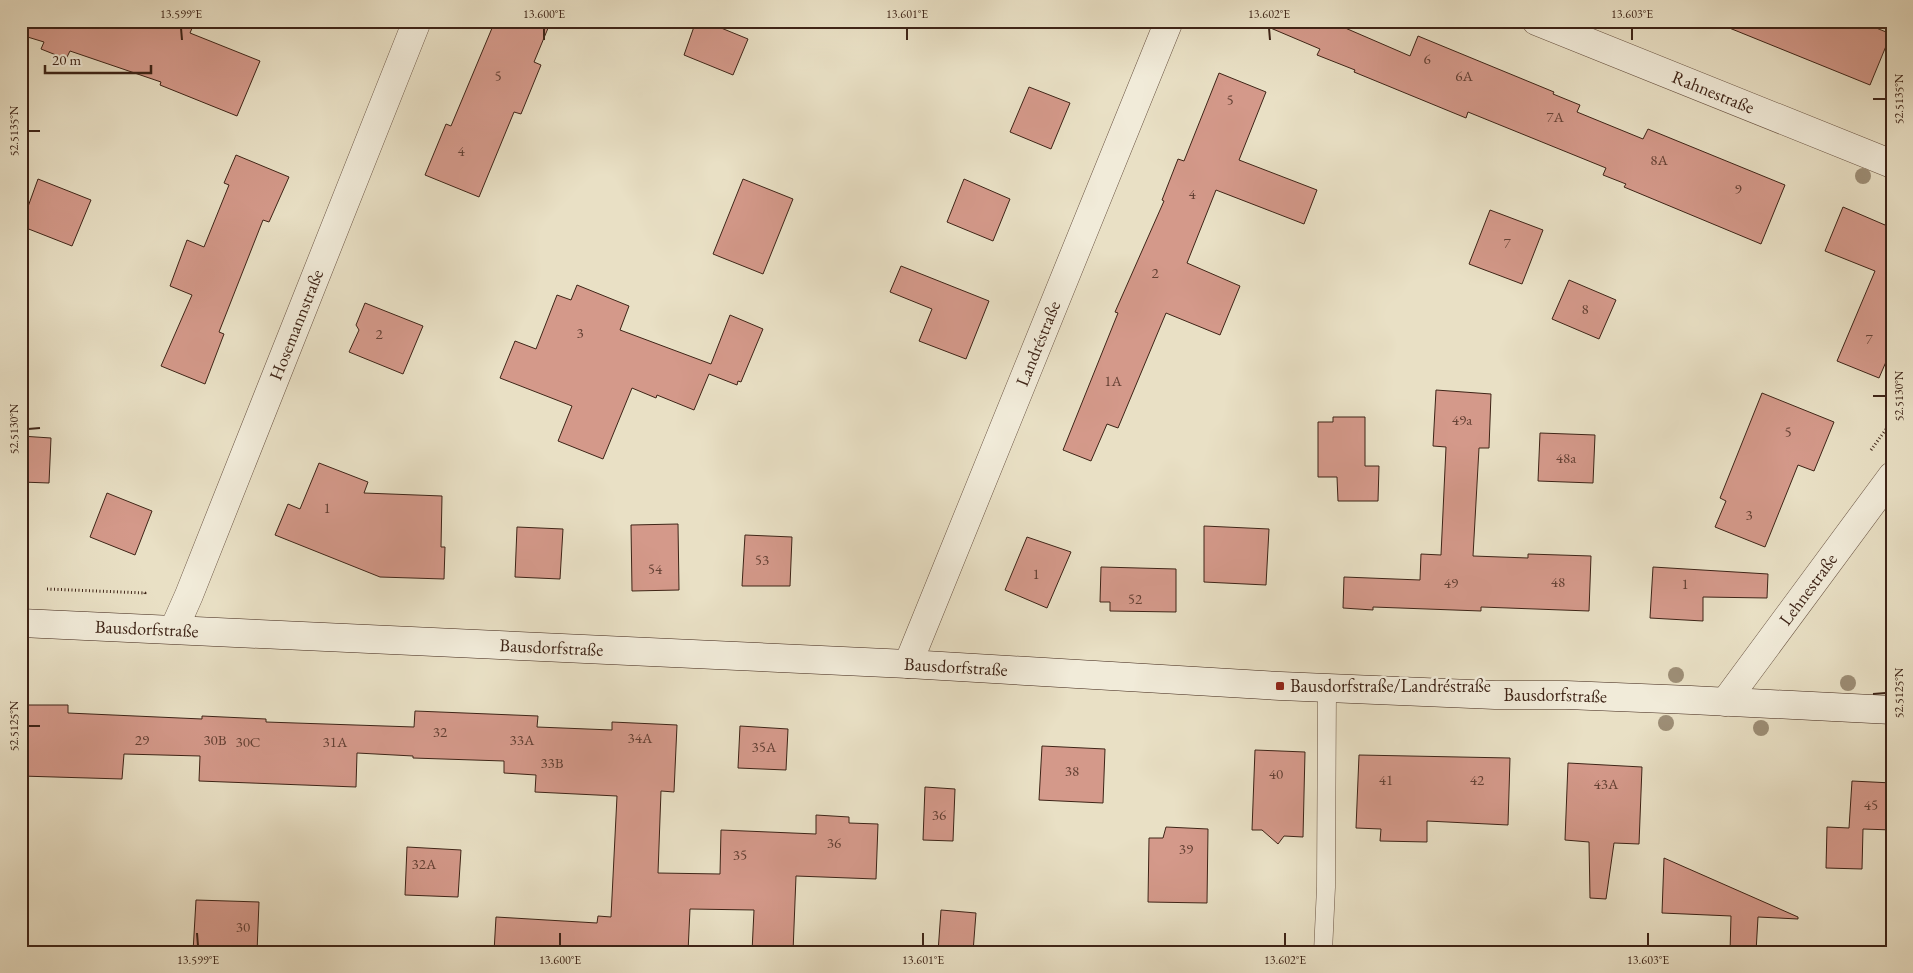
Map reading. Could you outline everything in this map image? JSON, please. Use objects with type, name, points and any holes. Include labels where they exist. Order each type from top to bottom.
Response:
[{"type":"street","name":"Hosemannstraße","points":[[174,629],[417,21]]},
{"type":"street","name":"Landréstraße","points":[[908,664],[1169,21]]},
{"type":"street","name":"Rahnestraße","points":[[1536,21],[1892,164]]},
{"type":"street","name":"Lehnestraße","points":[[1725,702],[1892,476]]},
{"type":"street","name":"Bausdorfstraße","points":[[21,623],[908,664],[1495,696],[1566,695],[1892,710]]},
{"type":"lane","points":[[1323,952],[1326,887],[1327,688]]},
{"type":"path","points":[[40,589],[145,593]]},
{"type":"building","points":[[21,21],[195,21],[190,33],[260,61],[237,116],[160,85],[161,82],[70,51],[66,59],[41,49],[44,42],[21,35]]},
{"type":"building","points":[[495,21],[551,21],[534,62],[541,65],[521,114],[514,112],[479,197],[425,175],[446,124],[451,126]]},
{"type":"building","points":[[696,21],[704,21],[748,39],[733,75],[684,55]]},
{"type":"building","points":[[1254,21],[1329,21],[1410,56],[1418,36],[1554,92],[1553,94],[1580,105],[1577,112],[1643,139],[1648,129],[1785,185],[1761,244],[1624,187],[1626,184],[1603,175],[1606,168],[1468,112],[1466,118],[1354,72],[1355,70],[1317,55],[1320,49]]},
{"type":"building","points":[[1718,21],[1859,21],[1891,34],[1870,85],[1717,23]]},
{"type":"building","points":[[1219,73],[1266,92],[1239,160],[1317,190],[1304,224],[1216,190],[1187,263],[1240,286],[1220,335],[1166,313],[1118,428],[1107,424],[1091,461],[1063,450],[1118,313],[1115,312],[1164,201],[1162,200],[1178,159],[1184,161]]},
{"type":"building","points":[[1029,87],[1070,103],[1051,149],[1010,132]]},
{"type":"building","points":[[236,155],[289,177],[269,222],[263,220],[219,332],[224,334],[205,384],[161,366],[192,295],[170,286],[187,240],[204,247],[229,185],[224,183]]},
{"type":"building","points":[[38,179],[91,200],[72,246],[21,226]]},
{"type":"building","points":[[743,179],[793,199],[763,274],[713,254]]},
{"type":"building","points":[[964,179],[1010,199],[993,241],[947,222]]},
{"type":"building","points":[[1843,207],[1892,228],[1892,348],[1879,378],[1837,361],[1875,271],[1825,251]]},
{"type":"building","points":[[1490,210],[1543,230],[1522,284],[1469,264]]},
{"type":"building","points":[[901,266],[989,301],[966,359],[919,341],[932,309],[890,292]]},
{"type":"building","points":[[1569,280],[1616,300],[1599,339],[1552,319]]},
{"type":"building","points":[[577,285],[629,306],[620,330],[711,364],[730,315],[763,329],[741,382],[738,381],[737,385],[709,374],[694,410],[657,395],[656,398],[632,388],[603,459],[558,441],[572,406],[500,378],[515,341],[536,349],[557,295],[571,300]]},
{"type":"building","points":[[365,303],[423,326],[403,374],[349,352],[359,330],[356,325]]},
{"type":"building","points":[[1436,390],[1491,394],[1489,448],[1479,448],[1473,556],[1528,558],[1528,554],[1591,556],[1589,611],[1481,607],[1481,611],[1373,607],[1373,610],[1343,608],[1344,577],[1420,580],[1421,554],[1441,555],[1446,447],[1433,446]]},
{"type":"building","points":[[1762,393],[1834,422],[1814,471],[1798,465],[1765,547],[1715,527],[1726,501],[1720,498]]},
{"type":"building","points":[[1333,417],[1365,417],[1365,466],[1379,466],[1378,501],[1338,501],[1337,477],[1318,477],[1318,422],[1333,422]]},
{"type":"building","points":[[1540,433],[1595,435],[1593,483],[1538,481]]},
{"type":"building","points":[[21,436],[51,438],[49,483],[21,482]]},
{"type":"building","points":[[319,463],[368,482],[364,493],[442,496],[441,547],[445,547],[444,579],[380,577],[275,535],[288,504],[300,509]]},
{"type":"building","points":[[107,493],[152,511],[135,555],[90,537]]},
{"type":"building","points":[[678,524],[679,590],[632,591],[631,525]]},
{"type":"building","points":[[1204,526],[1269,529],[1266,585],[1204,582]]},
{"type":"building","points":[[517,527],[563,529],[560,579],[515,577]]},
{"type":"building","points":[[745,535],[792,537],[790,586],[742,586]]},
{"type":"building","points":[[1027,537],[1071,552],[1047,608],[1005,590]]},
{"type":"building","points":[[1101,567],[1176,569],[1176,612],[1110,611],[1110,602],[1100,602]]},
{"type":"building","points":[[1653,567],[1768,574],[1767,598],[1703,597],[1703,621],[1650,618]]},
{"type":"building","points":[[21,705],[68,705],[68,713],[202,719],[202,716],[266,719],[266,722],[414,727],[415,711],[538,716],[537,727],[612,730],[612,722],[677,725],[674,792],[661,791],[658,873],[720,874],[721,830],[816,834],[816,815],[849,817],[849,823],[878,824],[876,879],[796,876],[793,952],[752,952],[754,910],[690,909],[688,952],[494,952],[496,917],[597,923],[598,916],[611,917],[617,796],[535,792],[536,775],[504,773],[504,761],[413,758],[413,756],[357,753],[356,787],[199,781],[200,756],[124,754],[122,779],[21,776]]},
{"type":"building","points":[[740,726],[788,729],[786,770],[738,768]]},
{"type":"building","points":[[1042,746],[1105,749],[1103,803],[1039,800]]},
{"type":"building","points":[[1255,750],[1305,752],[1303,837],[1284,836],[1278,844],[1262,830],[1252,830]]},
{"type":"building","points":[[1359,755],[1510,758],[1508,825],[1427,821],[1427,842],[1380,841],[1381,829],[1356,828]]},
{"type":"building","points":[[1568,763],[1642,767],[1639,844],[1614,843],[1606,899],[1590,898],[1589,842],[1565,840]]},
{"type":"building","points":[[1852,781],[1892,783],[1892,830],[1863,829],[1862,869],[1826,868],[1827,827],[1849,828]]},
{"type":"building","points":[[925,787],[955,789],[953,841],[923,840]]},
{"type":"building","points":[[1166,827],[1208,829],[1207,903],[1148,902],[1149,838],[1163,838]]},
{"type":"building","points":[[407,847],[461,850],[458,897],[405,895]]},
{"type":"building","points":[[1664,858],[1798,917],[1798,919],[1758,917],[1756,952],[1730,952],[1731,916],[1662,913]]},
{"type":"building","points":[[196,900],[259,902],[257,952],[193,952]]},
{"type":"building","points":[[941,910],[976,913],[973,952],[938,952]]},
{"type":"place","name":"Bausdorfstraße/Landréstraße","points":[[1280,686]]}]
